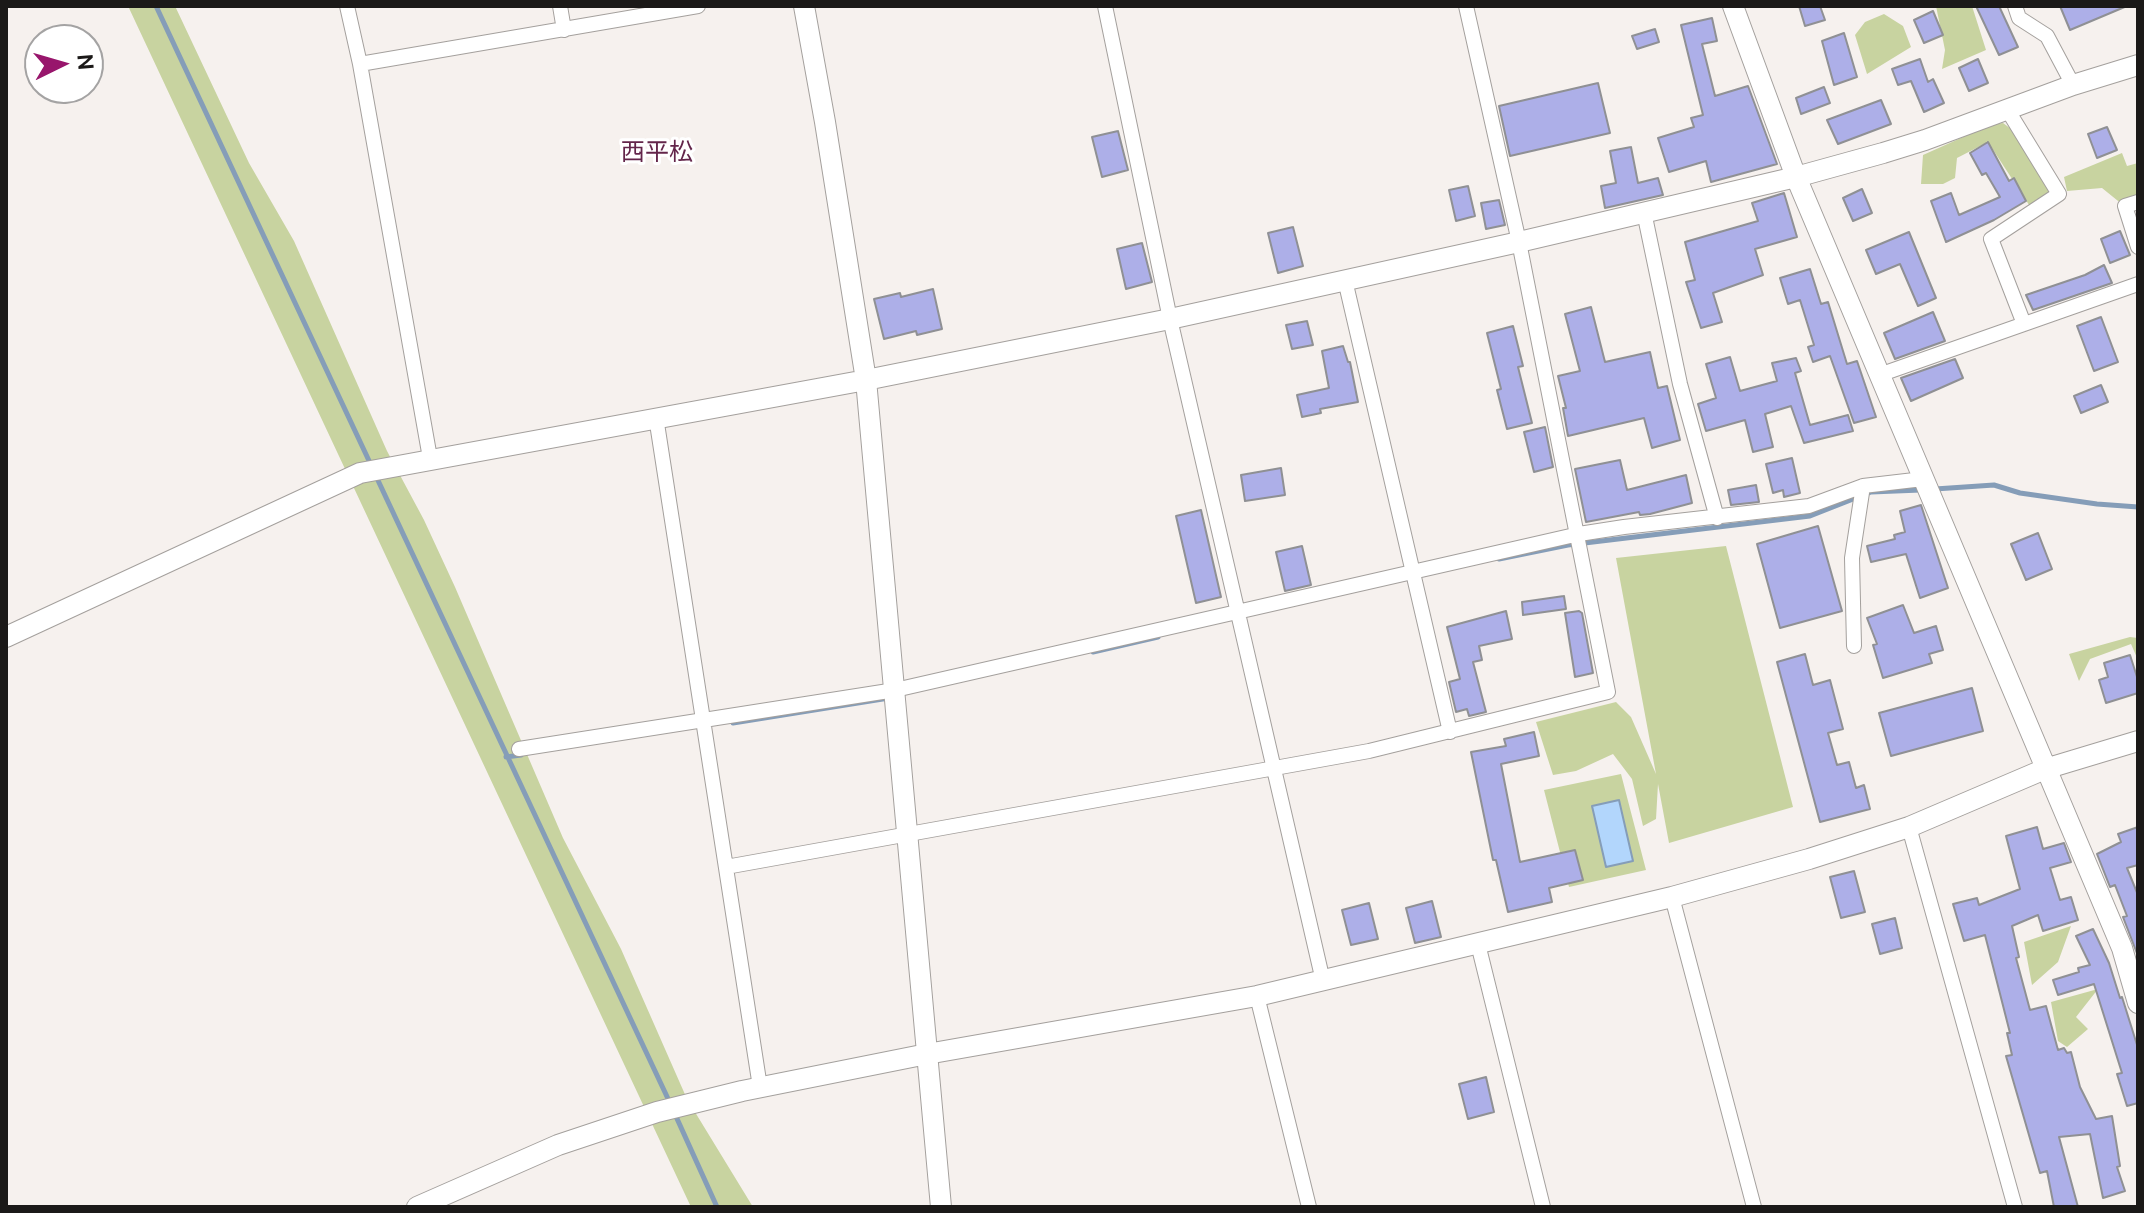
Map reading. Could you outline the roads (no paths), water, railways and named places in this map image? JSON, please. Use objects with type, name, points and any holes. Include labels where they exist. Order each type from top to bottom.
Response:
[{"type":"street","points":[[347,6],[430,458]]},
{"type":"street","points":[[560,6],[564,30]]},
{"type":"street","points":[[360,64],[698,6]]},
{"type":"street","points":[[804,6],[866,380],[941,1207]]},
{"type":"street","points":[[1105,6],[1170,319],[1323,981]]},
{"type":"street","points":[[726,867],[1369,751],[1608,692],[1519,242],[1466,6]]},
{"type":"street","points":[[1733,6],[1796,177],[2122,948],[2138,1003]]},
{"type":"street","points":[[2015,6],[2019,18],[2047,36],[2073,85]]},
{"type":"street","points":[[6,637],[360,473],[866,380],[1170,319],[1519,242],[1796,177],[1925,140],[2073,85],[2138,65]]},
{"type":"street","points":[[2007,109],[2059,194],[1991,239],[2024,324]]},
{"type":"street","points":[[2138,202],[2125,206],[2138,247]]},
{"type":"street","points":[[1644,212],[1680,384],[1717,518]]},
{"type":"street","points":[[1345,280],[1450,732]]},
{"type":"street","points":[[1879,375],[2138,284]]},
{"type":"street","points":[[656,417],[760,1087]]},
{"type":"street","points":[[519,749],[895,690],[1579,534],[1809,506],[1863,486],[1923,479]]},
{"type":"street","points":[[1854,646],[1852,558],[1863,486]]},
{"type":"street","points":[[417,1207],[558,1145],[618,1123],[760,1087],[1257,996],[1672,897],[1909,827],[2045,769],[2138,741]]},
{"type":"street","points":[[1909,827],[2015,1207]]},
{"type":"street","points":[[1672,897],[1754,1207]]},
{"type":"street","points":[[1478,944],[1543,1207]]},
{"type":"street","points":[[1257,996],[1309,1207]]},
{"type":"water","points":[[1619,800],[1633,861],[1606,867],[1592,806]]},
{"type":"waterway","points":[[156,6],[371,465]]},
{"type":"waterway","points":[[375,474],[670,1103]]},
{"type":"waterway","points":[[1935,489],[1994,485],[2020,493],[2138,507]]},
{"type":"waterway","points":[[1499,559],[1568,545],[1810,516],[1871,492],[1921,490]]},
{"type":"waterway","points":[[1093,652],[1158,637]]},
{"type":"waterway","points":[[733,723],[889,698]]},
{"type":"waterway","points":[[506,757],[521,755]]},
{"type":"waterway","points":[[674,1112],[717,1207]]},
{"type":"district","name":"西平松","points":[[657,152]]}]
